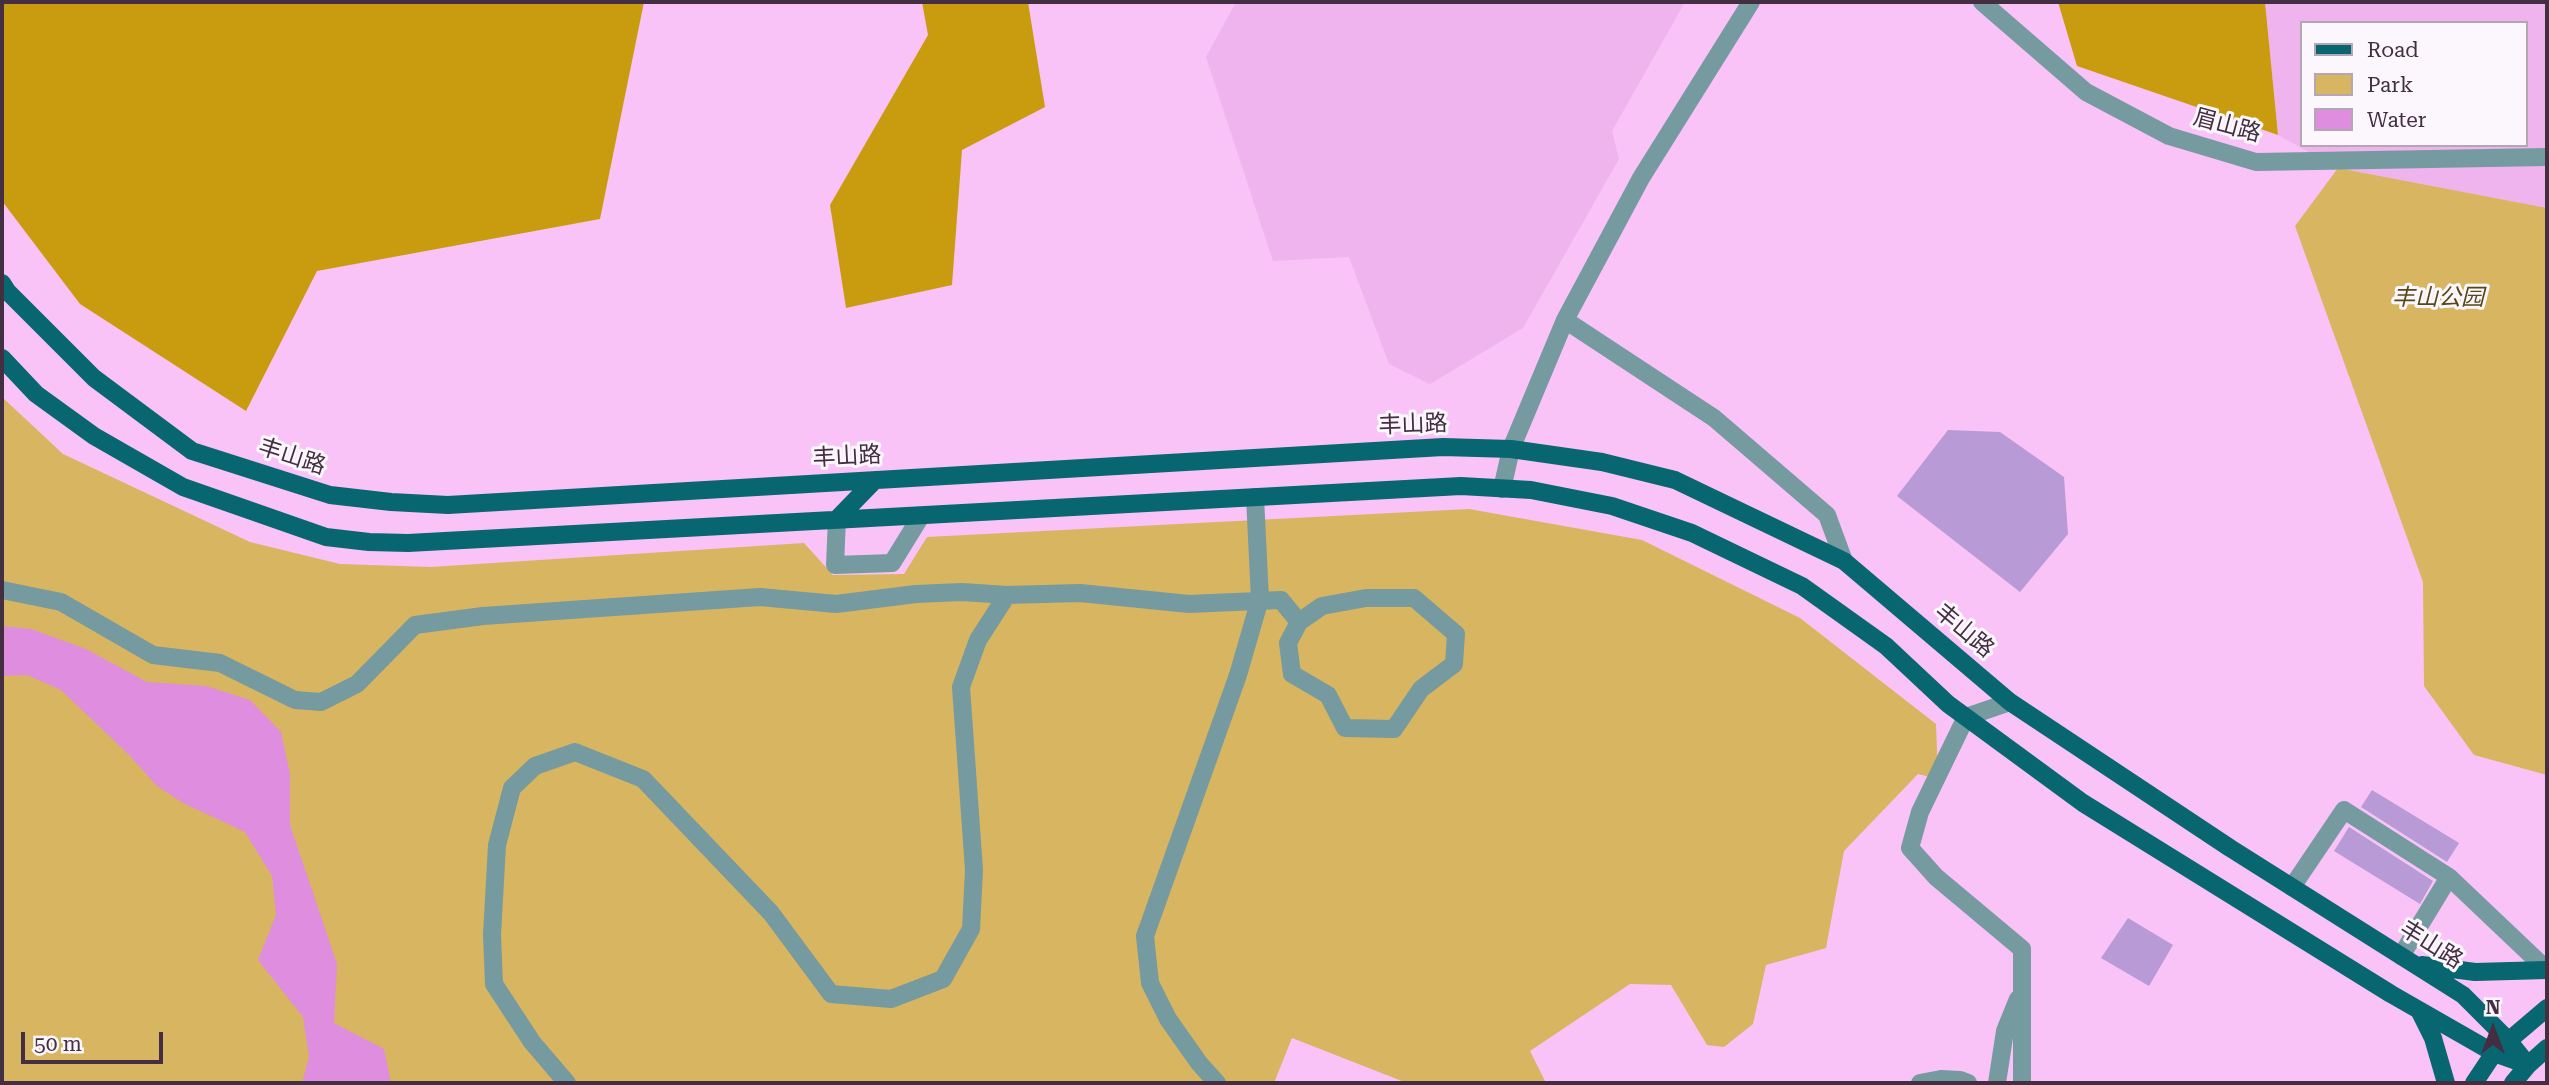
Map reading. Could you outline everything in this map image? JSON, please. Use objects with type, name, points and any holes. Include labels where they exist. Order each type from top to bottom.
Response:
[{"type":"main road","name":"丰山路","points":[[2,283],[94,378],[192,451],[330,495],[448,505],[1443,447],[1511,449],[1602,462],[1675,480],[1844,561],[2010,702],[2292,887],[2463,995],[2508,1040],[2528,1065]]},
{"type":"main road","points":[[2,358],[36,394],[84,429],[183,487],[326,537],[408,543],[1461,486],[1531,490],[1612,506],[1692,533],[1802,586],[1886,646],[1966,718],[2083,803],[2419,1010],[2494,1053],[2528,1065]]},
{"type":"main road","points":[[837,519],[875,480]]},
{"type":"main road","points":[[2408,960],[2475,972],[2547,970]]},
{"type":"main road","points":[[2474,1083],[2494,1053],[2547,1008]]},
{"type":"main road","points":[[2419,1010],[2433,1038],[2445,1083]]},
{"type":"main road","points":[[2514,1083],[2528,1065],[2547,1048]]},
{"type":"street","points":[[1502,489],[1511,449],[1565,320],[1640,178],[1751,2]]},
{"type":"street","name":"眉山路","points":[[1982,2],[2086,92],[2169,136],[2256,162],[2547,157]]},
{"type":"street","points":[[1565,320],[1714,418],[1827,515],[1844,561]]},
{"type":"street","points":[[1217,1083],[1199,1063],[1168,1019],[1150,983],[1145,936],[1238,675],[1260,599],[1255,497]]},
{"type":"street","points":[[837,519],[835,565],[892,563],[921,516]]},
{"type":"street","points":[[2,590],[61,602],[153,654],[220,663],[295,700],[321,702],[357,684],[415,625],[483,616],[760,597],[836,604],[916,594],[962,592],[1007,595],[1080,593],[1189,604],[1281,600],[1299,622]]},
{"type":"street","points":[[567,1083],[532,1042],[494,984],[492,935],[498,845],[512,788],[535,766],[575,752],[643,779],[771,914],[831,994],[891,999],[943,979],[971,929],[974,870],[961,687],[978,639],[1007,595]]},
{"type":"street","points":[[1366,598],[1414,598],[1456,634],[1454,664],[1421,689],[1394,729],[1345,728],[1328,695],[1292,674],[1288,643],[1299,622],[1322,606],[1366,598]]},
{"type":"street","points":[[2010,702],[1966,718],[1920,812],[1910,848],[1936,877],[2022,949],[2022,1083]]},
{"type":"street","points":[[2292,887],[2344,810],[2449,877],[2547,970]]},
{"type":"street","points":[[2408,960],[2449,877]]},
{"type":"street","points":[[1997,1083],[2005,1031],[2022,990]]},
{"type":"street","points":[[1920,1083],[1941,1079],[1968,1083]]},
{"type":"shaded area","points":[[2,2],[644,2],[600,219],[317,271],[246,411],[80,304],[2,201]]},
{"type":"shaded area","points":[[922,2],[1028,2],[1045,107],[962,150],[952,285],[846,308],[830,205],[928,35]]},
{"type":"shaded area","points":[[1236,2],[1685,2],[1612,131],[1619,159],[1523,328],[1430,384],[1389,364],[1349,257],[1273,261],[1206,57]]},
{"type":"shaded area","points":[[2058,2],[2265,2],[2278,135],[2077,66]]},
{"type":"shaded area","points":[[2265,2],[2547,2],[2547,208],[2338,168],[2278,135]]},
{"type":"green space","name":"丰山公园","points":[[2338,168],[2547,208],[2547,775],[2474,755],[2424,686],[2423,582],[2295,226]]},
{"type":"green space","points":[[2,397],[63,454],[250,542],[340,564],[431,567],[804,543],[833,575],[904,574],[927,537],[1469,509],[1642,540],[1800,618],[1936,724],[1938,779],[1918,774],[1844,851],[1826,948],[1766,965],[1753,1024],[1724,1047],[1707,1045],[1671,985],[1630,984],[1530,1051],[1546,1083],[1407,1083],[1292,1038],[1274,1083],[2,1083]]},
{"type":"water","points":[[2,626],[31,629],[86,649],[147,682],[206,686],[250,700],[281,732],[290,774],[290,825],[337,964],[334,1023],[384,1049],[391,1083],[302,1083],[309,1057],[303,1017],[258,960],[276,915],[272,876],[245,832],[183,803],[157,786],[127,753],[61,690],[27,675],[2,676]]},
{"type":"building","points":[[1948,430],[2000,432],[2064,477],[2068,534],[2020,592],[1897,496]]},
{"type":"building","points":[[2372,790],[2459,843],[2447,862],[2361,807]]},
{"type":"building","points":[[2349,827],[2433,881],[2420,904],[2334,851]]},
{"type":"building","points":[[2128,918],[2173,945],[2149,986],[2101,958]]}]
